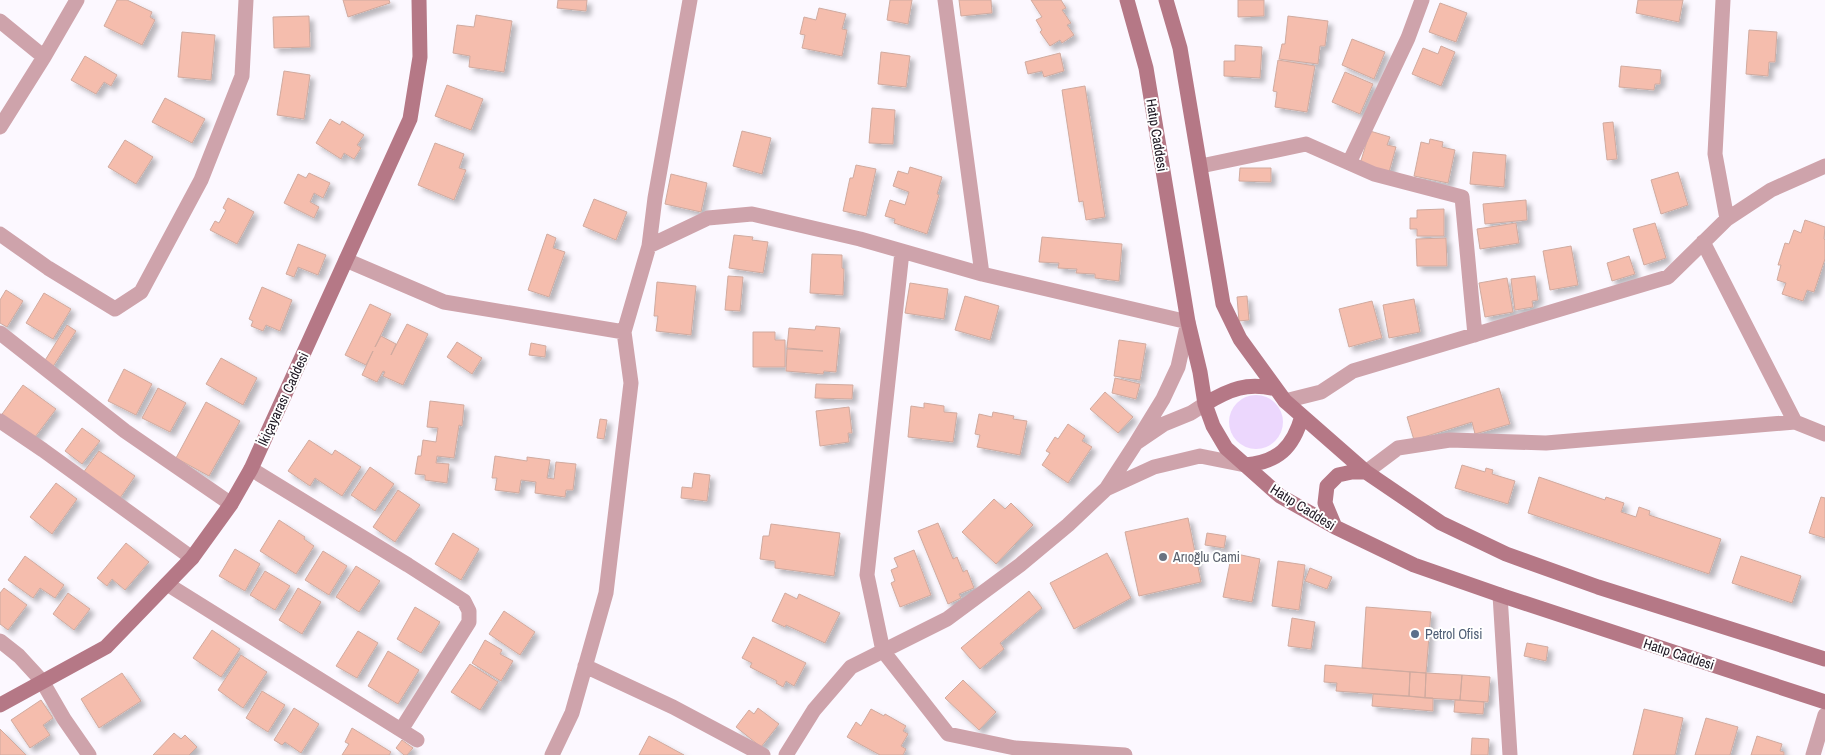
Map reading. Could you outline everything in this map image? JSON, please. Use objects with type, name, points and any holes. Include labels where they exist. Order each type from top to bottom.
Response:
[{"type":"main road","name":"İkiçayarası Caddesi","points":[[0,705],[106,646],[192,558],[232,504],[251,469],[410,119],[420,57],[419,0]]},
{"type":"main road","name":"Hatıp Caddesi","points":[[1127,0],[1146,68],[1188,322],[1200,372],[1205,404],[1213,426],[1226,448],[1280,496],[1335,527],[1414,565],[1500,596],[1825,702]]},
{"type":"main road","points":[[1166,0],[1180,48],[1223,304],[1240,339],[1285,401],[1366,472],[1441,523],[1506,554],[1598,587],[1825,659]]},
{"type":"main road","points":[[1205,404],[1228,392],[1253,384],[1276,388]]},
{"type":"main road","points":[[1245,465],[1257,464],[1273,459],[1285,450],[1295,435],[1302,416]]},
{"type":"main road","points":[[1335,527],[1326,504],[1327,486],[1338,475],[1366,472]]},
{"type":"street","points":[[0,126],[44,57],[77,0]]},
{"type":"street","points":[[0,234],[48,268],[115,309],[141,292],[201,180],[242,76],[246,0]]},
{"type":"street","points":[[552,755],[572,713],[606,593],[631,383],[624,332],[649,246],[655,198],[690,0]]},
{"type":"street","points":[[945,0],[982,274]]},
{"type":"street","points":[[1350,163],[1408,38],[1422,0]]},
{"type":"street","points":[[1723,0],[1715,154],[1728,219]]},
{"type":"street","points":[[0,21],[44,57]]},
{"type":"street","points":[[1201,166],[1306,144],[1374,174],[1462,197],[1475,335]]},
{"type":"street","points":[[1285,401],[1321,392],[1353,371],[1668,277],[1728,219],[1770,190],[1823,170]]},
{"type":"street","points":[[649,246],[708,218],[752,214],[860,239],[982,274],[1188,322],[1178,367],[1163,399],[1106,489],[1068,525],[1020,565],[947,618],[851,667],[814,710],[786,755]]},
{"type":"street","points":[[1703,242],[1795,422]]},
{"type":"street","points":[[902,252],[867,575],[883,651],[948,734],[1015,748],[1125,755]]},
{"type":"street","points":[[346,260],[444,302],[624,332]]},
{"type":"street","points":[[0,333],[125,432],[232,504]]},
{"type":"street","points":[[1136,443],[1164,424],[1190,413],[1205,404]]},
{"type":"street","points":[[0,421],[192,558]]},
{"type":"street","points":[[1366,472],[1398,448],[1450,440],[1546,443],[1795,422],[1825,434]]},
{"type":"street","points":[[1106,489],[1154,467],[1200,456],[1245,465]]},
{"type":"street","points":[[251,469],[408,564],[464,601],[469,611],[468,622],[401,730]]},
{"type":"street","points":[[168,584],[417,740]]},
{"type":"street","points":[[1500,596],[1510,755]]},
{"type":"street","points":[[0,640],[19,656],[42,681],[64,719],[89,755]]},
{"type":"street","points":[[585,666],[673,707],[763,755]]},
{"type":"street","points":[[1813,755],[1825,715]]},
{"type":"shaded area","points":[[1256,395],[1266,397],[1275,403],[1281,412],[1283,422],[1281,432],[1275,441],[1266,447],[1256,449],[1246,447],[1237,441],[1231,432],[1229,422],[1231,412],[1237,403],[1246,397]]},
{"type":"building","points":[[117,0],[127,0],[152,12],[150,17],[155,20],[142,45],[104,26]]},
{"type":"building","points":[[343,0],[389,0],[390,3],[348,17]]},
{"type":"building","points":[[558,0],[587,0],[586,11],[557,8]]},
{"type":"building","points":[[890,0],[912,0],[908,24],[887,20]]},
{"type":"building","points":[[959,0],[991,0],[992,13],[961,16]]},
{"type":"building","points":[[1031,0],[1061,0],[1066,8],[1062,10],[1071,23],[1067,25],[1074,35],[1062,43],[1060,40],[1050,46],[1040,32],[1042,30],[1036,20],[1042,17]]},
{"type":"building","points":[[1238,0],[1264,0],[1264,16],[1238,17]]},
{"type":"building","points":[[1638,0],[1683,0],[1679,22],[1636,13]]},
{"type":"building","points":[[1440,3],[1467,13],[1456,42],[1429,32]]},
{"type":"building","points":[[819,8],[846,14],[842,29],[847,30],[842,56],[802,48],[805,35],[800,34],[804,17],[816,20]]},
{"type":"building","points":[[476,15],[512,21],[504,72],[469,67],[470,56],[453,53],[457,25],[474,27]]},
{"type":"building","points":[[309,16],[310,47],[274,48],[273,17]]},
{"type":"building","points":[[1288,16],[1328,21],[1325,46],[1320,46],[1318,64],[1279,59],[1282,44],[1285,44]]},
{"type":"building","points":[[1749,30],[1777,32],[1775,62],[1769,62],[1768,76],[1746,74]]},
{"type":"building","points":[[182,32],[215,35],[211,80],[178,77]]},
{"type":"building","points":[[1352,39],[1385,52],[1374,79],[1342,65]]},
{"type":"building","points":[[1235,45],[1262,47],[1260,78],[1224,76],[1224,61],[1235,61]]},
{"type":"building","points":[[1441,46],[1455,52],[1441,86],[1412,74],[1423,48],[1438,54]]},
{"type":"building","points":[[881,52],[910,56],[906,87],[878,84]]},
{"type":"building","points":[[1060,53],[1064,71],[1044,77],[1042,71],[1028,74],[1025,62]]},
{"type":"building","points":[[85,56],[117,75],[111,86],[104,82],[96,94],[71,80]]},
{"type":"building","points":[[1278,60],[1315,66],[1307,112],[1275,107],[1277,92],[1273,91]]},
{"type":"building","points":[[1621,66],[1661,70],[1660,84],[1655,84],[1654,90],[1619,87]]},
{"type":"building","points":[[284,71],[310,75],[304,119],[277,115]]},
{"type":"building","points":[[1345,72],[1373,84],[1360,114],[1332,102]]},
{"type":"building","points":[[447,85],[483,99],[471,130],[435,116]]},
{"type":"building","points":[[1085,86],[1105,217],[1086,220],[1083,201],[1079,202],[1062,90]]},
{"type":"building","points":[[165,98],[205,119],[192,143],[152,122]]},
{"type":"building","points":[[872,108],[895,110],[893,144],[869,143]]},
{"type":"building","points":[[330,119],[340,125],[342,121],[364,135],[357,145],[361,148],[354,159],[344,153],[341,159],[316,143]]},
{"type":"building","points":[[1613,122],[1617,159],[1607,160],[1603,123]]},
{"type":"building","points":[[742,131],[771,138],[762,174],[733,166]]},
{"type":"building","points":[[1370,131],[1390,137],[1387,145],[1396,147],[1389,172],[1360,164]]},
{"type":"building","points":[[1430,139],[1443,142],[1442,147],[1455,150],[1448,183],[1414,176],[1421,142],[1429,144]]},
{"type":"building","points":[[125,140],[153,157],[136,184],[108,167]]},
{"type":"building","points":[[435,143],[464,154],[459,168],[466,170],[454,200],[418,185]]},
{"type":"building","points":[[1473,152],[1506,155],[1504,187],[1470,184]]},
{"type":"building","points":[[856,165],[876,169],[866,216],[843,211],[850,178],[853,178]]},
{"type":"building","points":[[910,167],[942,177],[937,194],[939,195],[927,234],[894,223],[895,219],[885,216],[890,200],[905,205],[909,192],[893,186],[898,171],[908,174]]},
{"type":"building","points":[[1240,168],[1271,168],[1271,182],[1239,181]]},
{"type":"building","points":[[1678,172],[1688,205],[1661,214],[1651,180]]},
{"type":"building","points":[[309,173],[330,183],[323,198],[314,193],[310,202],[319,207],[314,218],[284,203],[298,174],[306,178]]},
{"type":"building","points":[[671,174],[707,183],[701,212],[665,204]]},
{"type":"building","points":[[228,198],[254,212],[237,244],[210,230],[215,221],[219,223],[226,210],[223,208]]},
{"type":"building","points":[[594,199],[627,212],[616,240],[583,226]]},
{"type":"building","points":[[1526,200],[1527,220],[1485,224],[1483,204]]},
{"type":"building","points":[[1444,209],[1444,236],[1417,236],[1417,229],[1410,229],[1410,218],[1417,218],[1417,210]]},
{"type":"building","points":[[1805,220],[1825,227],[1825,259],[1814,292],[1807,290],[1803,301],[1782,294],[1786,283],[1777,280],[1781,265],[1778,265],[1785,243],[1789,244],[1794,230],[1801,233]]},
{"type":"building","points":[[1516,223],[1519,243],[1480,249],[1477,229]]},
{"type":"building","points":[[1655,223],[1666,258],[1644,265],[1633,229]]},
{"type":"building","points":[[547,234],[556,238],[553,248],[565,252],[549,297],[528,290]]},
{"type":"building","points":[[734,235],[753,237],[752,240],[768,242],[763,273],[729,268]]},
{"type":"building","points":[[1042,237],[1122,244],[1119,281],[1095,278],[1095,274],[1076,273],[1077,269],[1058,268],[1059,263],[1039,262]]},
{"type":"building","points":[[1446,238],[1447,266],[1417,266],[1416,239]]},
{"type":"building","points":[[298,244],[326,255],[318,275],[298,267],[294,277],[286,274]]},
{"type":"building","points":[[1571,246],[1578,285],[1550,290],[1543,251]]},
{"type":"building","points":[[812,254],[842,255],[842,268],[844,269],[843,295],[810,293]]},
{"type":"building","points":[[1629,256],[1635,274],[1612,281],[1607,263]]},
{"type":"building","points":[[728,276],[743,277],[740,311],[725,310]]},
{"type":"building","points":[[1535,276],[1538,300],[1532,301],[1533,307],[1515,310],[1511,279]]},
{"type":"building","points":[[1507,278],[1513,312],[1485,317],[1479,283]]},
{"type":"building","points":[[657,282],[696,286],[691,335],[656,331],[658,316],[654,316]]},
{"type":"building","points":[[910,283],[948,289],[944,319],[905,313]]},
{"type":"building","points":[[262,287],[292,300],[280,331],[266,325],[263,331],[251,326],[253,321],[249,319]]},
{"type":"building","points":[[6,290],[23,301],[7,327],[0,323],[0,300]]},
{"type":"building","points":[[44,293],[71,309],[53,339],[26,323]]},
{"type":"building","points":[[965,296],[999,306],[990,340],[955,330]]},
{"type":"building","points":[[1247,296],[1249,320],[1239,321],[1237,297]]},
{"type":"building","points":[[1414,299],[1420,332],[1389,338],[1383,305]]},
{"type":"building","points":[[1372,301],[1382,338],[1349,347],[1339,309]]},
{"type":"building","points":[[370,304],[391,314],[375,347],[381,336],[396,344],[391,355],[407,324],[428,334],[403,385],[383,376],[385,372],[383,371],[377,382],[362,375],[373,351],[366,365],[345,355]]},
{"type":"building","points":[[67,325],[76,331],[52,368],[44,362]]},
{"type":"building","points":[[816,326],[840,328],[836,372],[824,371],[823,374],[786,371],[787,349],[823,351],[787,348],[789,328],[815,330]]},
{"type":"building","points":[[753,332],[775,332],[775,340],[785,340],[785,367],[753,367]]},
{"type":"building","points":[[1119,340],[1146,344],[1140,380],[1114,376]]},
{"type":"building","points":[[457,342],[482,358],[472,374],[447,357]]},
{"type":"building","points":[[531,343],[546,346],[545,357],[529,355]]},
{"type":"building","points":[[221,358],[257,378],[243,405],[206,384]]},
{"type":"building","points":[[124,369],[152,384],[136,415],[108,401]]},
{"type":"building","points":[[1115,378],[1140,384],[1136,399],[1112,393]]},
{"type":"building","points":[[816,384],[853,385],[852,399],[815,398]]},
{"type":"building","points":[[23,385],[56,409],[32,441],[0,417]]},
{"type":"building","points":[[158,388],[186,403],[170,432],[142,418]]},
{"type":"building","points":[[1499,388],[1510,424],[1475,434],[1472,422],[1414,440],[1407,417]]},
{"type":"building","points":[[1105,392],[1133,417],[1118,433],[1090,409]]},
{"type":"building","points":[[430,401],[464,405],[462,426],[459,425],[454,458],[437,456],[436,463],[449,464],[447,483],[425,480],[425,475],[415,474],[418,456],[421,456],[423,440],[436,442],[438,428],[427,427]]},
{"type":"building","points":[[206,402],[240,421],[209,476],[176,458]]},
{"type":"building","points":[[924,403],[944,406],[944,412],[957,413],[953,442],[908,437],[911,406],[924,408]]},
{"type":"building","points":[[849,407],[852,433],[848,433],[849,442],[820,446],[816,411]]},
{"type":"building","points":[[993,412],[1014,416],[1013,419],[1027,421],[1020,455],[977,447],[980,435],[975,434],[979,414],[992,417]]},
{"type":"building","points":[[600,419],[607,420],[604,439],[597,438]]},
{"type":"building","points":[[1068,424],[1085,436],[1082,441],[1092,447],[1068,483],[1042,465],[1050,453],[1046,451],[1055,437],[1058,439]]},
{"type":"building","points":[[82,428],[100,441],[82,464],[65,451]]},
{"type":"building","points":[[309,440],[332,455],[335,450],[361,467],[342,496],[315,478],[310,486],[288,471]]},
{"type":"building","points":[[99,451],[135,476],[120,498],[83,473]]},
{"type":"building","points":[[495,456],[527,461],[527,457],[550,460],[547,478],[554,479],[556,462],[576,464],[573,490],[566,490],[565,497],[535,493],[536,482],[521,480],[519,493],[495,490],[497,478],[492,478]]},
{"type":"building","points":[[1462,465],[1485,472],[1486,468],[1493,470],[1492,474],[1515,481],[1508,504],[1455,488]]},
{"type":"building","points":[[370,467],[394,484],[375,511],[351,495]]},
{"type":"building","points":[[694,473],[710,475],[707,501],[681,498],[682,487],[692,488]]},
{"type":"building","points":[[1539,477],[1605,500],[1606,497],[1624,503],[1621,512],[1636,517],[1639,507],[1650,511],[1649,515],[1721,539],[1709,574],[1528,513]]},
{"type":"building","points":[[56,483],[77,499],[52,534],[30,517]]},
{"type":"building","points":[[398,490],[420,505],[395,542],[373,527]]},
{"type":"building","points":[[1821,497],[1825,498],[1825,538],[1809,533]]},
{"type":"building","points":[[994,499],[1005,509],[1011,503],[1033,525],[996,564],[962,532]]},
{"type":"building","name":"Arıoğlu Cami","points":[[1188,518],[1201,582],[1139,596],[1125,532]]},
{"type":"building","points":[[279,520],[305,537],[304,539],[314,546],[296,574],[260,551]]},
{"type":"building","points":[[938,523],[953,559],[957,557],[963,572],[967,570],[974,588],[959,594],[961,598],[948,604],[918,531]]},
{"type":"building","points":[[771,524],[840,533],[834,576],[775,568],[775,561],[760,559],[763,536],[769,536]]},
{"type":"building","points":[[453,533],[479,549],[461,580],[435,564]]},
{"type":"building","points":[[1207,533],[1226,536],[1224,548],[1205,545]]},
{"type":"building","points":[[126,543],[149,562],[125,590],[112,579],[107,586],[97,578]]},
{"type":"building","points":[[235,549],[260,564],[245,591],[219,576]]},
{"type":"building","points":[[914,550],[931,595],[900,607],[891,583],[895,581],[891,570],[898,567],[894,558]]},
{"type":"building","points":[[323,551],[347,566],[329,595],[305,580]]},
{"type":"building","points":[[1107,553],[1131,598],[1074,629],[1050,583]]},
{"type":"building","points":[[1232,553],[1260,559],[1252,602],[1223,597]]},
{"type":"building","points":[[25,556],[64,585],[55,598],[40,588],[33,598],[8,580]]},
{"type":"building","points":[[1741,556],[1801,576],[1792,603],[1732,583]]},
{"type":"building","points":[[1278,561],[1305,565],[1299,610],[1272,606]]},
{"type":"building","points":[[356,566],[380,581],[359,612],[336,597]]},
{"type":"building","points":[[1310,568],[1332,577],[1327,589],[1305,581]]},
{"type":"building","points":[[265,571],[290,586],[275,610],[250,595]]},
{"type":"building","points":[[4,588],[27,605],[8,630],[0,624],[0,593]]},
{"type":"building","points":[[298,588],[321,602],[302,634],[279,620]]},
{"type":"building","points":[[1029,591],[1042,608],[1000,643],[1004,649],[980,669],[961,648]]},
{"type":"building","points":[[68,593],[90,609],[74,630],[53,614]]},
{"type":"building","points":[[785,593],[797,599],[799,594],[840,613],[825,643],[786,625],[785,627],[772,621]]},
{"type":"building","points":[[415,607],[440,622],[421,653],[397,639]]},
{"type":"building","points":[[1366,607],[1431,612],[1426,673],[1362,668]]},
{"type":"building","points":[[504,611],[535,632],[520,655],[489,634]]},
{"type":"building","points":[[1292,618],[1315,622],[1311,649],[1288,646]]},
{"type":"building","points":[[212,630],[240,649],[221,677],[193,658]]},
{"type":"building","points":[[358,631],[378,643],[357,678],[336,666]]},
{"type":"building","points":[[753,637],[806,663],[794,686],[786,681],[783,687],[776,683],[777,681],[750,667],[752,663],[742,658]]},
{"type":"building","points":[[485,640],[502,650],[500,654],[513,661],[501,681],[472,663]]},
{"type":"building","points":[[1527,643],[1548,647],[1546,661],[1524,656]]},
{"type":"building","points":[[388,651],[419,670],[398,704],[368,686]]},
{"type":"building","points":[[241,655],[267,672],[243,708],[218,690]]},
{"type":"building","points":[[470,664],[498,682],[480,710],[451,692]]},
{"type":"building","points":[[1325,665],[1410,672],[1409,696],[1336,691],[1337,683],[1324,682]]},
{"type":"building","points":[[1410,672],[1426,673],[1425,698],[1409,696]]},
{"type":"building","points":[[122,673],[141,701],[99,728],[81,699]]},
{"type":"building","points":[[1426,673],[1462,675],[1460,700],[1425,698]]},
{"type":"building","points":[[1462,675],[1490,677],[1488,702],[1460,700]]},
{"type":"building","points":[[963,680],[996,712],[979,730],[945,698]]},
{"type":"building","points":[[262,691],[285,705],[268,732],[246,718]]},
{"type":"building","points":[[1373,694],[1433,698],[1433,711],[1372,706]]},
{"type":"building","points":[[41,700],[53,718],[43,725],[50,735],[30,748],[11,720]]},
{"type":"building","points":[[1455,700],[1484,702],[1483,714],[1454,712]]},
{"type":"building","points":[[294,708],[319,724],[301,753],[285,742],[282,745],[274,740]]},
{"type":"building","points":[[758,708],[779,724],[761,747],[736,727],[749,710],[754,714]]},
{"type":"building","points":[[871,709],[884,716],[885,714],[906,726],[903,731],[908,734],[901,746],[906,749],[903,755],[880,755],[847,737],[856,722],[861,726]]},
{"type":"building","points":[[1644,709],[1683,718],[1675,755],[1633,755]]},
{"type":"building","points":[[1706,718],[1738,727],[1730,755],[1695,755]]},
{"type":"building","points":[[352,728],[391,752],[389,755],[342,755],[349,744],[345,742]]},
{"type":"building","points":[[0,729],[26,755],[0,755]]},
{"type":"building","points":[[174,733],[181,739],[185,735],[197,747],[189,755],[153,755]]},
{"type":"building","points":[[649,736],[684,755],[639,755]]},
{"type":"building","points":[[1757,736],[1782,744],[1780,751],[1784,752],[1784,755],[1751,755]]},
{"type":"building","points":[[1472,738],[1489,739],[1488,755],[1471,755]]},
{"type":"building","points":[[402,740],[413,748],[407,755],[404,755],[396,748]]},
{"type":"place","name":"Arıoğlu Cami","points":[[1163,557]]},
{"type":"place","name":"Petrol Ofisi","points":[[1415,634]]}]
